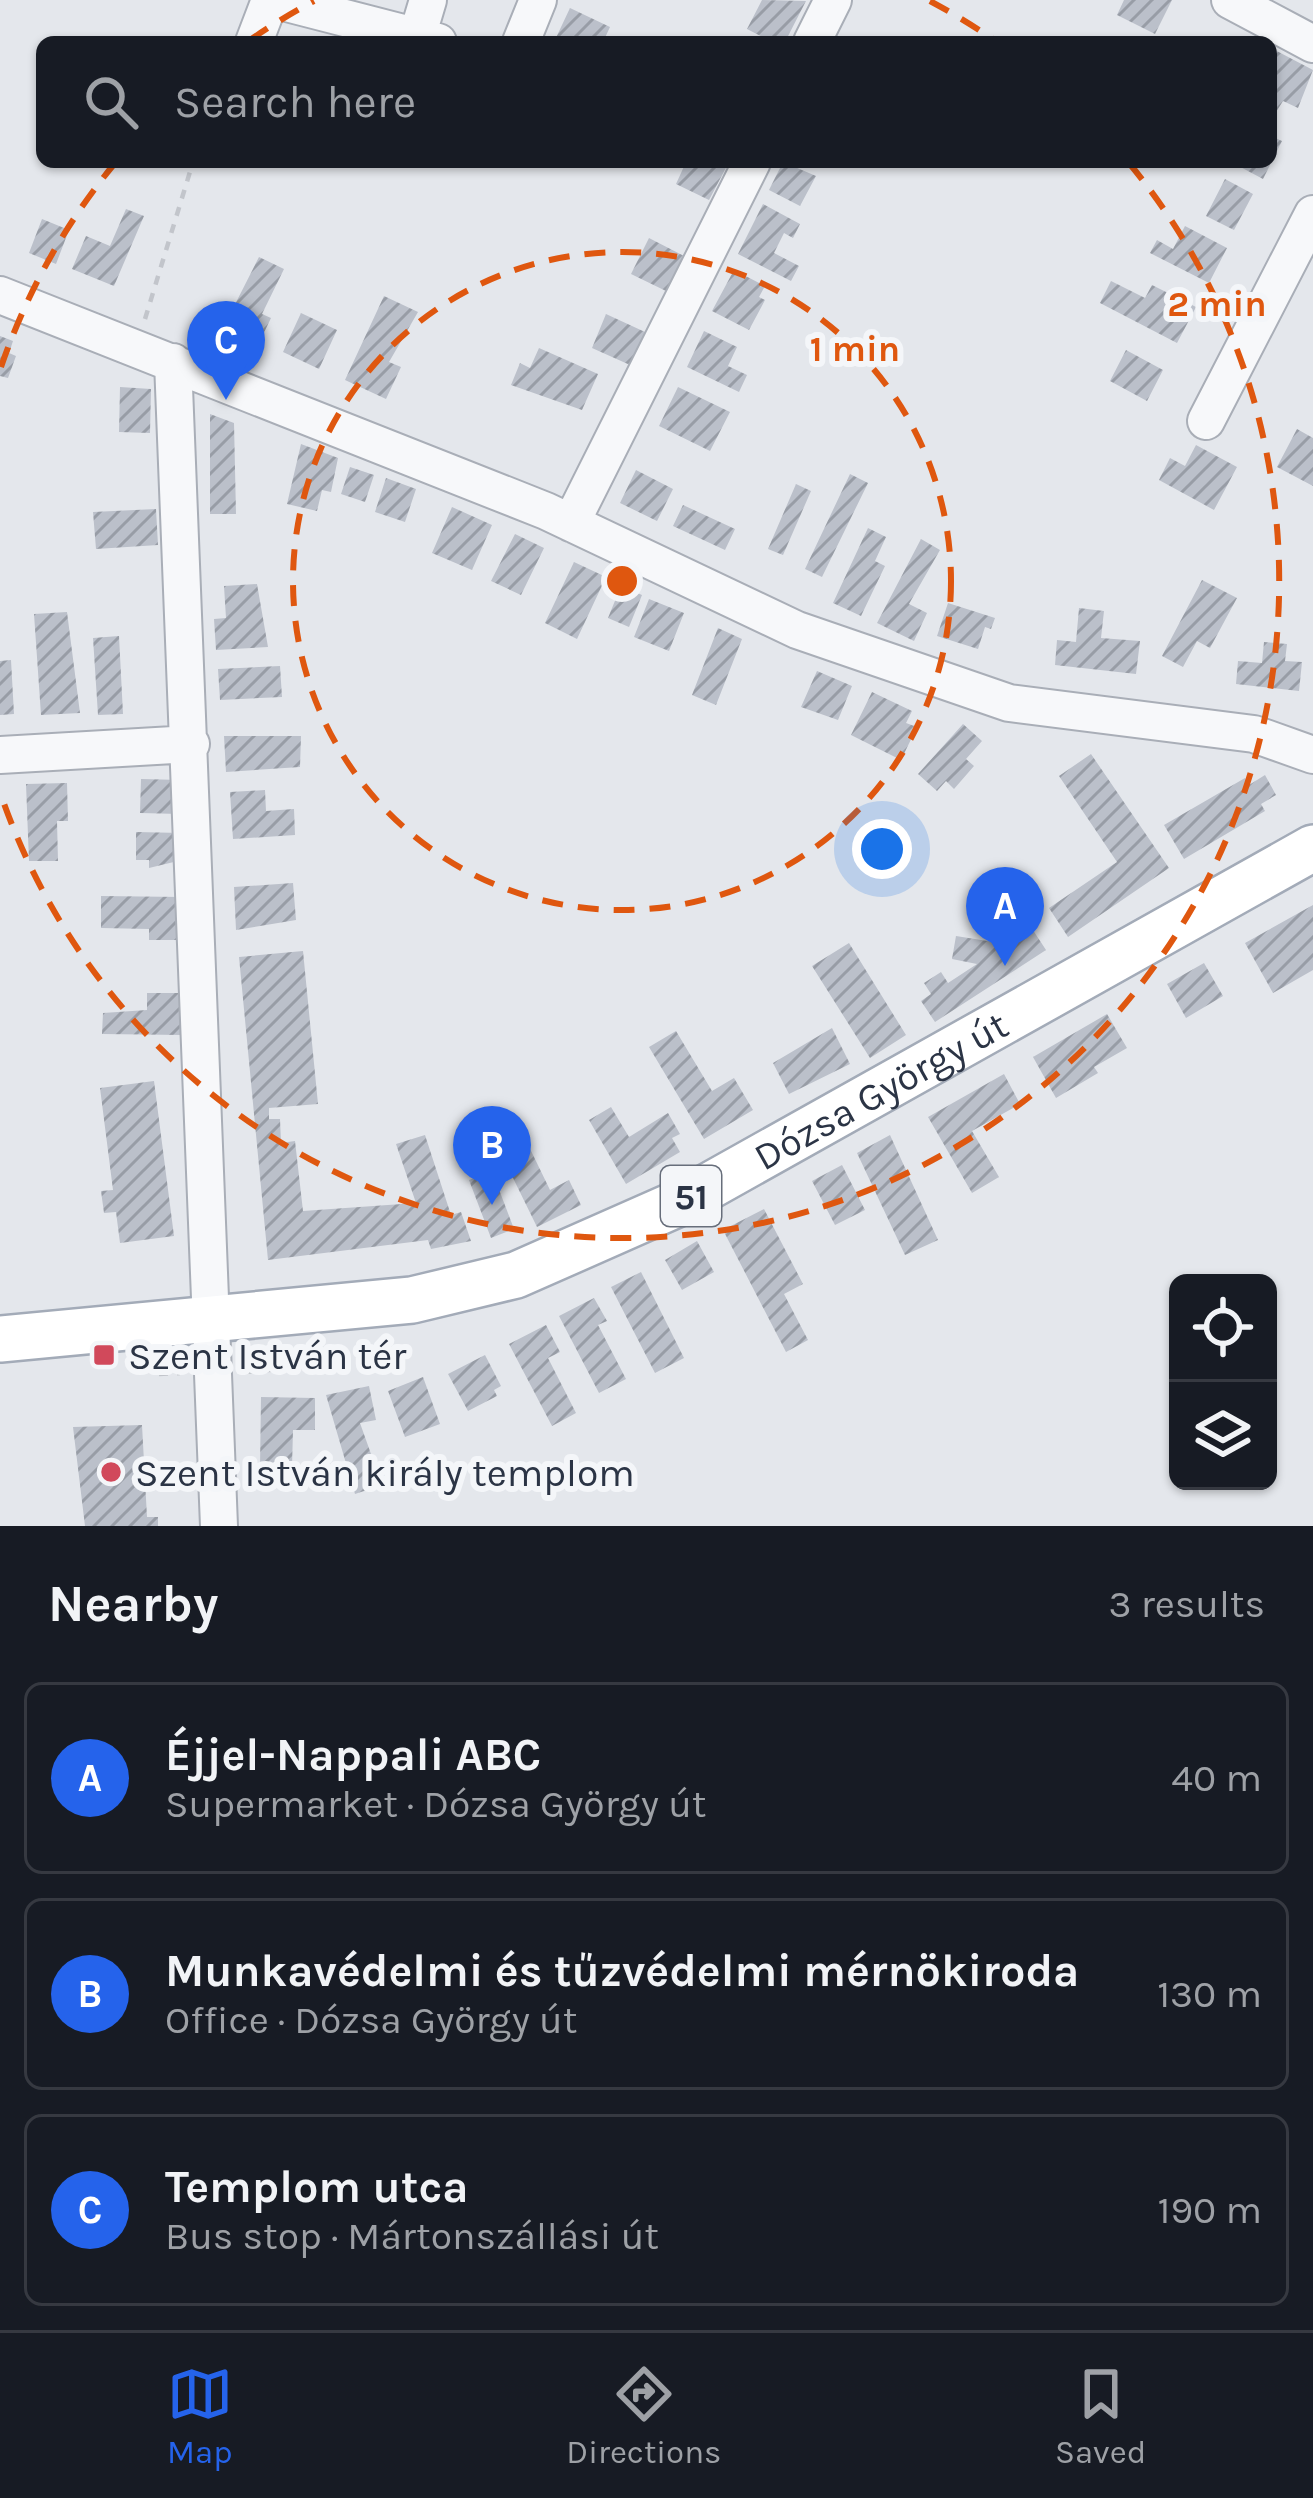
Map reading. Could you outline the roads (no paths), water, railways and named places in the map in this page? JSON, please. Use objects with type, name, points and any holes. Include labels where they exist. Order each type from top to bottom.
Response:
[{"type":"main road","name":"Dózsa György út","points":[[0,1339],[449,1294],[595,1244],[714,1184],[1313,848]]},
{"type":"street","points":[[257,36],[273,0],[415,36]]},
{"type":"street","points":[[427,36],[428,0]]},
{"type":"street","points":[[523,36],[538,0]]},
{"type":"street","points":[[815,36],[833,0]]},
{"type":"street","points":[[1230,0],[1313,44]]},
{"type":"street","points":[[571,523],[749,168]]},
{"type":"street","points":[[1206,422],[1313,214]]},
{"type":"street","points":[[0,295],[571,523],[797,630],[1010,703],[1254,734],[1313,755]]},
{"type":"street","points":[[173,362],[219,1526]]},
{"type":"street","points":[[0,755],[191,744]]},
{"type":"place","name":"Templom utca","points":[[226,400]]},
{"type":"place","name":"Éjjel-Nappali ABC","points":[[1005,966]]},
{"type":"place","name":"Munkavédelmi és tűzvédelmi mérnökiroda","points":[[492,1205]]},
{"type":"place","name":"Szent István tér","points":[[104,1355]]},
{"type":"place","name":"Szent István király templom","points":[[111,1472]]}]
